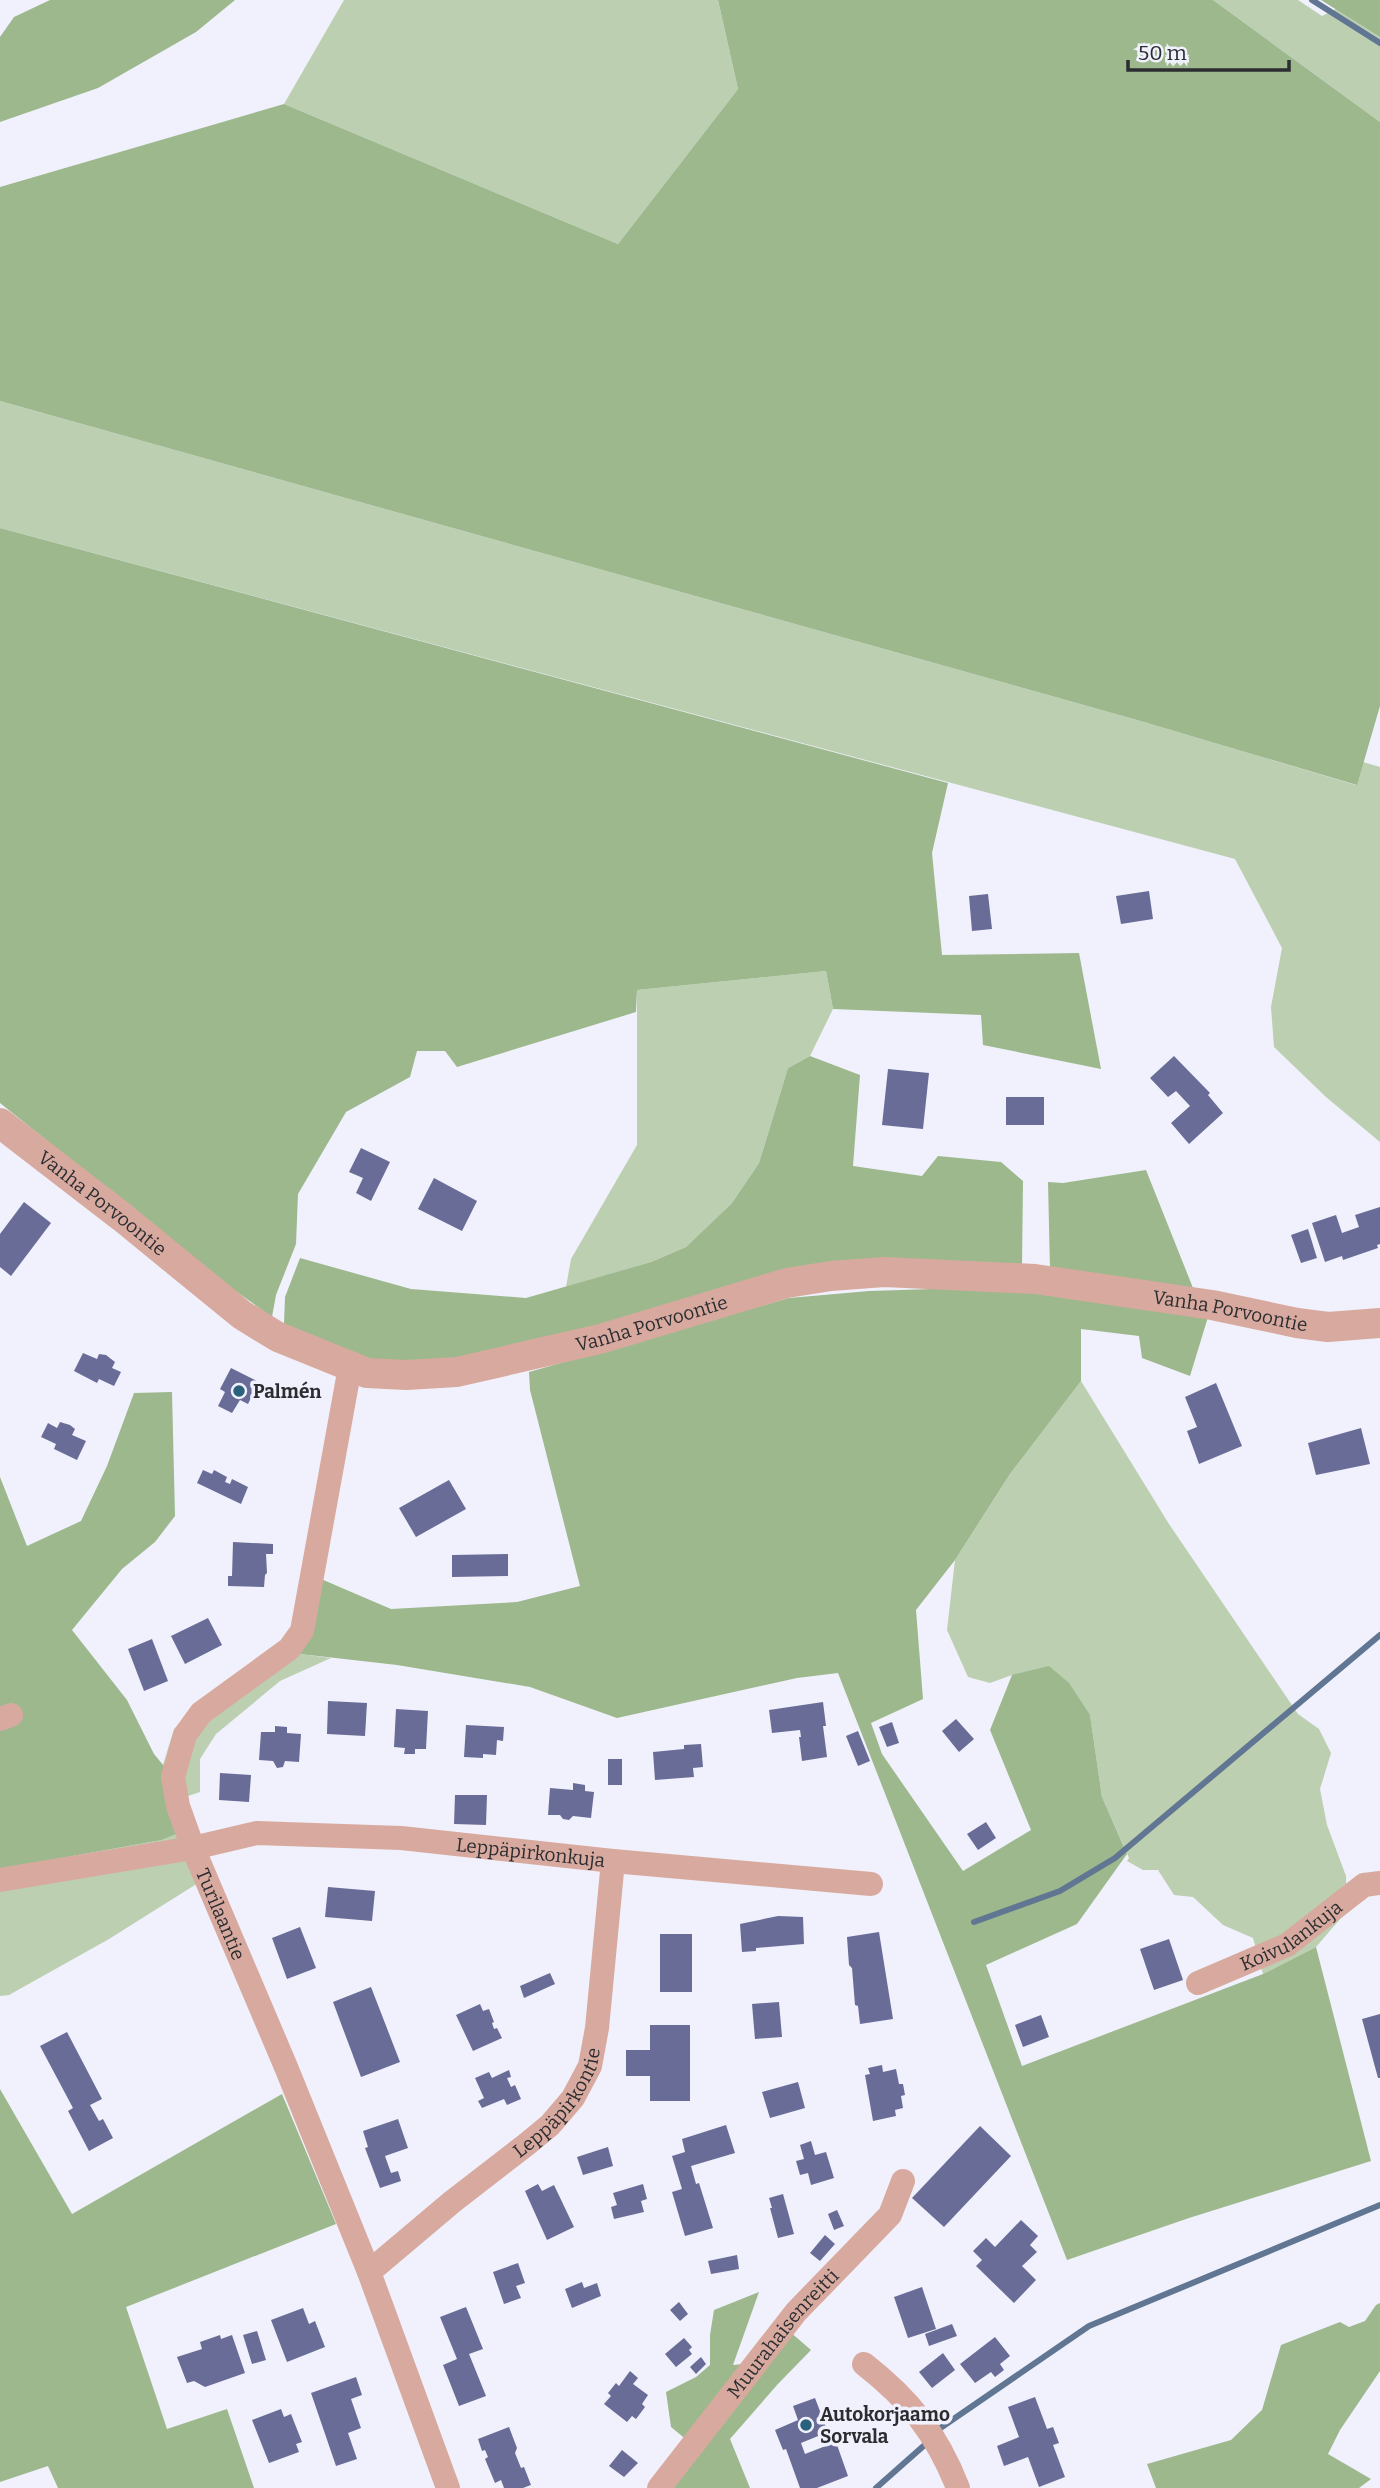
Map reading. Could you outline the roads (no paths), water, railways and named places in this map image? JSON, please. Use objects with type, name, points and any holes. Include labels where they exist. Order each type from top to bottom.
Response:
[{"type":"street","name":"Vanha Porvoontie","points":[[0,1124],[122,1217],[242,1315],[278,1337],[367,1373],[406,1375],[457,1372],[600,1339],[787,1283],[884,1272],[1035,1279],[1212,1305],[1297,1323],[1328,1326],[1380,1323]]},
{"type":"street","name":"Turilaantie","points":[[350,1367],[302,1631],[289,1649],[201,1713],[185,1735],[173,1777],[178,1806],[193,1848],[286,2067],[369,2273],[448,2488]]},
{"type":"street","name":"Leppäpirkonkuja","points":[[0,1880],[193,1848],[257,1833],[401,1838],[613,1861],[871,1884]]},
{"type":"street","name":"Leppäpirkontie","points":[[369,2273],[452,2202],[542,2131],[573,2098],[590,2066],[597,2028],[613,1861]]},
{"type":"street","name":"Koivulankuja","points":[[1198,1983],[1287,1945],[1364,1885],[1380,1884]]},
{"type":"street","name":"Muurahaisenreitti","points":[[659,2488],[796,2312],[890,2215],[903,2181]]},
{"type":"street","points":[[864,2364],[886,2381],[930,2429],[958,2488]]},
{"type":"waterway","points":[[1312,0],[1380,43]]},
{"type":"waterway","points":[[974,1922],[1060,1891],[1115,1858],[1380,1635]]},
{"type":"waterway","points":[[939,2429],[1089,2326],[1380,2205]]},
{"type":"waterway","points":[[876,2488],[928,2442]]},
{"type":"place","name":"Palmén","points":[[239,1391]]},
{"type":"place","name":"Autokorjaamo Sorvala","points":[[806,2425]]}]
